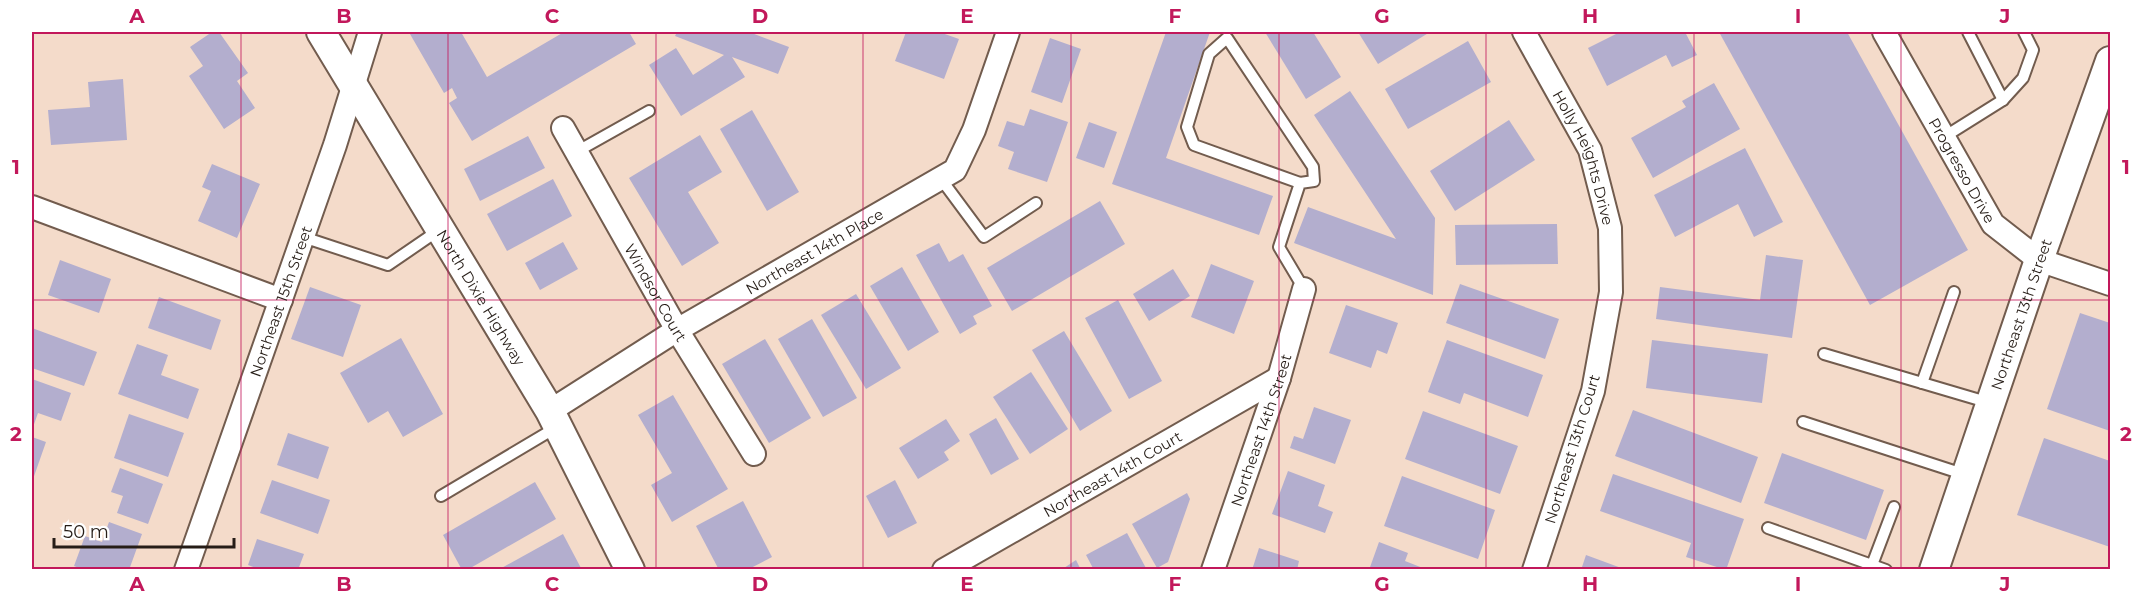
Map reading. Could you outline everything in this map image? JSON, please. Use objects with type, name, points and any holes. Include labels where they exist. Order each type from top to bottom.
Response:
[{"type":"street","name":"North Dixie Highway","points":[[321,32],[554,419],[630,570]]},
{"type":"street","name":"Northeast 15th Street","points":[[186,570],[303,237],[370,32]]},
{"type":"street","name":"Northeast 14th Place","points":[[554,419],[677,330],[955,170],[974,130],[1008,32]]},
{"type":"street","name":"Holly Heights Drive","points":[[1524,32],[1590,150],[1610,228],[1611,292]]},
{"type":"street","name":"Progresso Drive","points":[[1884,32],[1993,224],[2040,260],[2110,284]]},
{"type":"street","name":"Northeast 13th Street","points":[[1941,567],[1966,475],[2110,61]]},
{"type":"street","name":"Windsor Court","points":[[563,128],[677,330],[754,454]]},
{"type":"street","points":[[32,207],[281,300]]},
{"type":"street","name":"Northeast 14th Street","points":[[1213,570],[1278,378],[1304,289]]},
{"type":"street","name":"Northeast 13th Court","points":[[1534,570],[1593,391],[1611,292]]},
{"type":"street","name":"Northeast 14th Court","points":[[944,570],[1278,378]]},
{"type":"lane","points":[[1968,32],[2003,100]]},
{"type":"lane","points":[[1944,137],[2003,100],[2024,78],[2033,50],[2024,32]]},
{"type":"lane","points":[[1227,38],[1313,167],[1314,181],[1300,183],[1194,145],[1187,127],[1209,54],[1227,38]]},
{"type":"lane","points":[[576,152],[649,111]]},
{"type":"lane","points":[[941,179],[984,237],[1036,203]]},
{"type":"lane","points":[[1300,183],[1279,248],[1304,289]]},
{"type":"lane","points":[[303,237],[388,266],[439,230]]},
{"type":"lane","points":[[1922,384],[1954,292]]},
{"type":"lane","points":[[1824,354],[1990,404]]},
{"type":"lane","points":[[441,496],[554,419]]},
{"type":"lane","points":[[1803,422],[1966,475]]},
{"type":"lane","points":[[1872,565],[1894,507]]},
{"type":"lane","points":[[1768,528],[1886,570]]},
{"type":"building","points":[[212,32],[219,32],[248,73],[237,81],[255,108],[224,129],[189,76],[203,66],[190,47]]},
{"type":"building","points":[[411,32],[461,32],[487,77],[564,32],[629,32],[636,44],[472,141],[449,103],[457,98],[452,88],[444,93],[410,34]]},
{"type":"building","points":[[677,32],[749,32],[789,47],[778,74],[732,57],[745,77],[681,116],[649,65],[676,48],[693,75],[724,55],[675,36]]},
{"type":"building","points":[[906,32],[939,32],[959,39],[944,79],[895,61]]},
{"type":"building","points":[[1166,32],[1210,32],[1166,158],[1273,196],[1259,235],[1112,184]]},
{"type":"building","points":[[1265,32],[1313,32],[1341,77],[1306,99]]},
{"type":"building","points":[[1358,32],[1430,32],[1378,64]]},
{"type":"building","points":[[1620,32],[1685,32],[1697,55],[1672,67],[1666,55],[1607,86],[1588,48]]},
{"type":"building","points":[[1719,32],[1847,32],[1968,250],[1870,305]]},
{"type":"building","points":[[1050,38],[1081,49],[1062,103],[1031,92]]},
{"type":"building","points":[[1468,41],[1491,82],[1408,129],[1385,89]]},
{"type":"building","points":[[123,79],[127,140],[51,145],[48,110],[90,107],[88,82]]},
{"type":"building","points":[[1714,83],[1740,129],[1653,178],[1631,138],[1686,107],[1682,101]]},
{"type":"building","points":[[1350,91],[1435,218],[1433,295],[1294,243],[1308,207],[1396,239],[1314,115]]},
{"type":"building","points":[[1030,109],[1068,122],[1047,182],[1008,169],[1014,152],[998,146],[1007,121],[1024,126]]},
{"type":"building","points":[[752,110],[799,192],[767,211],[720,129]]},
{"type":"building","points":[[1509,120],[1535,160],[1455,211],[1430,171]]},
{"type":"building","points":[[1089,122],[1117,132],[1104,168],[1076,158]]},
{"type":"building","points":[[700,135],[722,172],[688,192],[719,243],[682,266],[629,178]]},
{"type":"building","points":[[528,136],[545,168],[480,201],[464,169]]},
{"type":"building","points":[[1745,148],[1783,222],[1754,237],[1738,204],[1675,237],[1654,195]]},
{"type":"building","points":[[212,164],[260,184],[237,238],[198,221],[211,191],[202,187]]},
{"type":"building","points":[[553,179],[572,216],[507,251],[487,214]]},
{"type":"building","points":[[1100,201],[1125,244],[1012,311],[987,268]]},
{"type":"building","points":[[1557,224],[1558,264],[1456,265],[1455,225]]},
{"type":"building","points":[[563,242],[578,269],[540,290],[525,263]]},
{"type":"building","points":[[939,243],[949,262],[963,254],[992,306],[973,316],[977,324],[960,334],[916,255]]},
{"type":"building","points":[[1766,255],[1803,260],[1792,338],[1656,319],[1660,287],[1760,300]]},
{"type":"building","points":[[60,260],[111,279],[99,313],[48,295]]},
{"type":"building","points":[[1211,264],[1254,281],[1234,334],[1191,317]]},
{"type":"building","points":[[902,267],[939,332],[908,351],[870,286]]},
{"type":"building","points":[[1173,269],[1190,296],[1149,321],[1133,294]]},
{"type":"building","points":[[1460,284],[1559,319],[1545,359],[1446,323]]},
{"type":"building","points":[[310,287],[361,305],[343,357],[291,339]]},
{"type":"building","points":[[856,294],[901,368],[866,389],[821,315]]},
{"type":"building","points":[[159,297],[221,320],[211,350],[148,328]]},
{"type":"building","points":[[1118,300],[1162,381],[1129,399],[1085,318]]},
{"type":"building","points":[[1346,305],[1398,323],[1387,354],[1377,350],[1371,368],[1329,353]]},
{"type":"building","points":[[2080,313],[2110,323],[2110,431],[2047,409]]},
{"type":"building","points":[[812,319],[857,398],[823,417],[778,339]]},
{"type":"building","points":[[32,328],[97,352],[84,386],[32,368]]},
{"type":"building","points":[[1064,331],[1112,411],[1080,431],[1032,350]]},
{"type":"building","points":[[401,338],[443,414],[403,437],[388,411],[368,423],[340,373]]},
{"type":"building","points":[[765,339],[811,418],[769,443],[722,364]]},
{"type":"building","points":[[1447,340],[1543,375],[1528,417],[1464,393],[1460,404],[1428,392]]},
{"type":"building","points":[[1652,340],[1768,354],[1762,403],[1646,388]]},
{"type":"building","points":[[137,344],[168,355],[161,375],[199,389],[188,419],[118,394]]},
{"type":"building","points":[[1031,372],[1068,429],[1030,454],[993,397]]},
{"type":"building","points":[[32,379],[71,393],[61,421],[38,413],[32,430]]},
{"type":"building","points":[[673,395],[728,489],[672,522],[651,485],[672,473],[638,415]]},
{"type":"building","points":[[1314,407],[1351,420],[1335,464],[1290,448],[1294,436],[1303,439]]},
{"type":"building","points":[[1633,410],[1758,457],[1741,503],[1615,456]]},
{"type":"building","points":[[1423,411],[1518,446],[1500,494],[1405,459]]},
{"type":"building","points":[[129,414],[184,433],[168,477],[114,458]]},
{"type":"building","points":[[996,418],[1019,459],[991,475],[969,434]]},
{"type":"building","points":[[946,419],[960,441],[944,452],[949,460],[918,479],[899,448]]},
{"type":"building","points":[[288,433],[329,447],[318,479],[277,465]]},
{"type":"building","points":[[32,437],[46,442],[32,482]]},
{"type":"building","points":[[2044,438],[2110,461],[2110,547],[2017,515]]},
{"type":"building","points":[[1782,453],[1884,490],[1866,540],[1764,503]]},
{"type":"building","points":[[120,468],[163,484],[148,524],[117,513],[123,496],[111,492]]},
{"type":"building","points":[[1288,471],[1325,485],[1318,506],[1333,512],[1325,533],[1272,514]]},
{"type":"building","points":[[1613,474],[1744,519],[1726,570],[1686,557],[1691,543],[1600,511]]},
{"type":"building","points":[[1402,476],[1495,510],[1478,559],[1384,526]]},
{"type":"building","points":[[272,480],[330,500],[318,534],[260,513]]},
{"type":"building","points":[[895,480],[917,523],[888,538],[866,496]]},
{"type":"building","points":[[535,482],[556,519],[467,570],[462,570],[443,535]]},
{"type":"building","points":[[1187,493],[1190,499],[1168,562],[1157,568],[1132,524]]},
{"type":"building","points":[[743,501],[772,557],[747,570],[719,570],[696,526]]},
{"type":"building","points":[[109,522],[142,534],[129,570],[84,570],[74,566],[85,536],[102,542]]},
{"type":"building","points":[[1127,533],[1147,570],[1094,570],[1086,555]]},
{"type":"building","points":[[563,534],[582,570],[498,570]]},
{"type":"building","points":[[257,539],[304,554],[298,570],[261,570],[248,565]]},
{"type":"building","points":[[1379,542],[1408,553],[1405,561],[1428,570],[1369,570]]},
{"type":"building","points":[[1259,548],[1299,561],[1297,570],[1252,570]]},
{"type":"building","points":[[1586,555],[1624,569],[1624,570],[1581,570]]},
{"type":"building","points":[[1076,560],[1081,570],[1061,570]]}]
